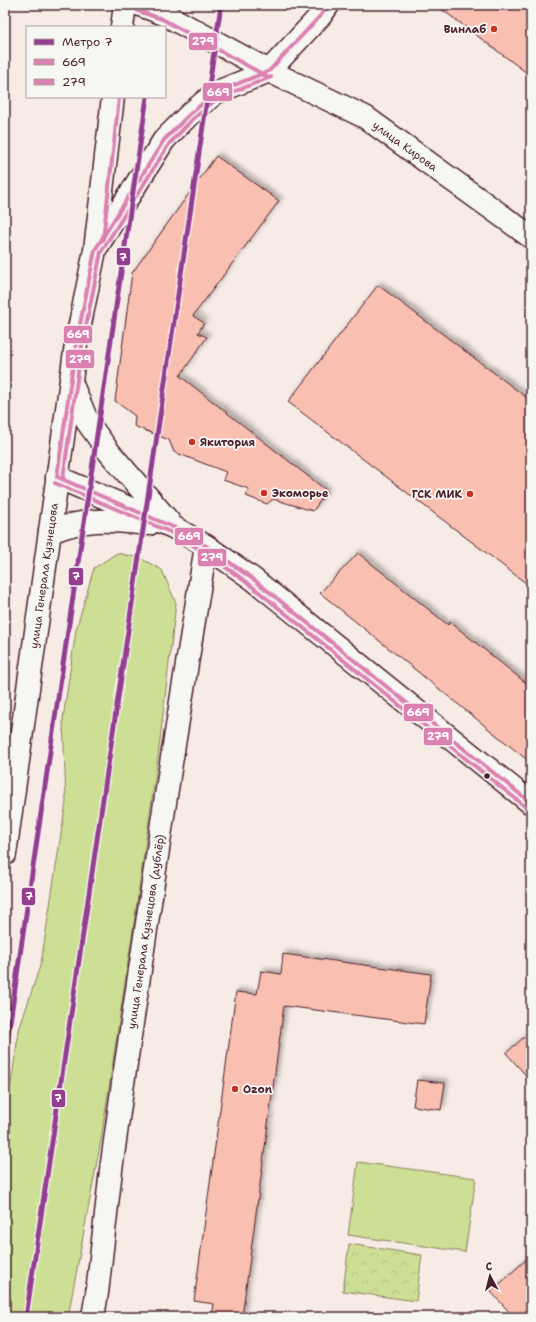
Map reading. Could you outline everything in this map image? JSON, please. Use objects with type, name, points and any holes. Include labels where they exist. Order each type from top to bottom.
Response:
[{"type":"street","points":[[122,26],[125,5]]},
{"type":"street","name":"улица Кирова","points":[[140,5],[164,14],[269,71],[365,117],[531,237]]},
{"type":"street","points":[[269,71],[321,15],[328,5]]},
{"type":"street","name":"улица Генерала Кузнецова","points":[[95,250],[164,140],[215,93],[269,71]]},
{"type":"street","name":"улица Генерала Кузнецова","points":[[5,854],[76,344],[95,250],[113,98]]},
{"type":"street","points":[[71,382],[88,423],[110,452],[173,527]]},
{"type":"street","points":[[57,477],[173,527],[206,546],[253,579],[531,803]]},
{"type":"street","points":[[50,532],[80,522],[98,520],[122,521],[173,527]]},
{"type":"street","name":"улица Генерала Кузнецова (дублёр)","points":[[93,1317],[122,1090],[169,776],[206,546]]},
{"type":"green space","points":[[117,553],[140,558],[162,570],[176,603],[158,757],[135,916],[101,1140],[68,1317],[5,1317],[5,1112],[7,1110],[19,1030],[41,963],[66,802],[63,719],[76,630],[94,568]]},
{"type":"green space","points":[[358,1162],[476,1178],[465,1252],[348,1235]]},
{"type":"green space","points":[[349,1244],[422,1255],[416,1301],[343,1291]]},
{"type":"building","points":[[436,5],[531,5],[531,76]]},
{"type":"building","points":[[216,156],[279,201],[193,316],[204,323],[198,333],[207,337],[180,376],[327,491],[313,511],[273,499],[267,504],[246,496],[249,489],[223,480],[226,472],[174,452],[169,440],[134,426],[135,416],[115,401],[132,273]]},
{"type":"building","name":"ГСК МИК","points":[[378,285],[531,401],[531,587],[288,402]]},
{"type":"building","points":[[358,553],[448,625],[450,622],[531,687],[531,763],[320,593]]},
{"type":"building","points":[[283,954],[431,974],[424,1024],[284,1006],[242,1317],[212,1317],[214,1304],[194,1301],[236,992],[257,994],[261,971],[281,974]]},
{"type":"building","points":[[531,1031],[531,1081],[506,1053]]},
{"type":"building","points":[[417,1080],[445,1083],[441,1110],[413,1106]]},
{"type":"building","points":[[531,1255],[531,1317],[514,1317],[491,1292]]},
{"type":"metro line","name":"7","points":[[26,1317],[221,5]]},
{"type":"metro line","name":"7","points":[[5,1056],[147,98]]},
{"type":"transit line","name":"669","points":[[57,477],[76,344],[95,250],[164,140],[189,115],[215,93],[269,71],[321,15],[328,5]]},
{"type":"transit line","name":"279","points":[[138,11],[162,19],[266,76]]},
{"type":"transit line","name":"279","points":[[63,478],[82,345],[101,252],[169,144],[193,119],[218,98],[271,77]]},
{"type":"transit line","name":"279","points":[[103,240],[119,98]]},
{"type":"transit line","name":"669","points":[[57,477],[173,527],[206,546],[253,579],[531,803]]},
{"type":"transit line","name":"279","points":[[55,483],[170,532],[203,551],[249,584],[527,808]]},
{"type":"place","name":"Винлаб","points":[[494,29]]},
{"type":"place","name":"Якитория","points":[[192,442]]},
{"type":"place","name":"Экоморье","points":[[264,493]]},
{"type":"place","name":"ГСК МИК","points":[[470,494]]},
{"type":"place","name":"Ozon","points":[[235,1089]]}]
